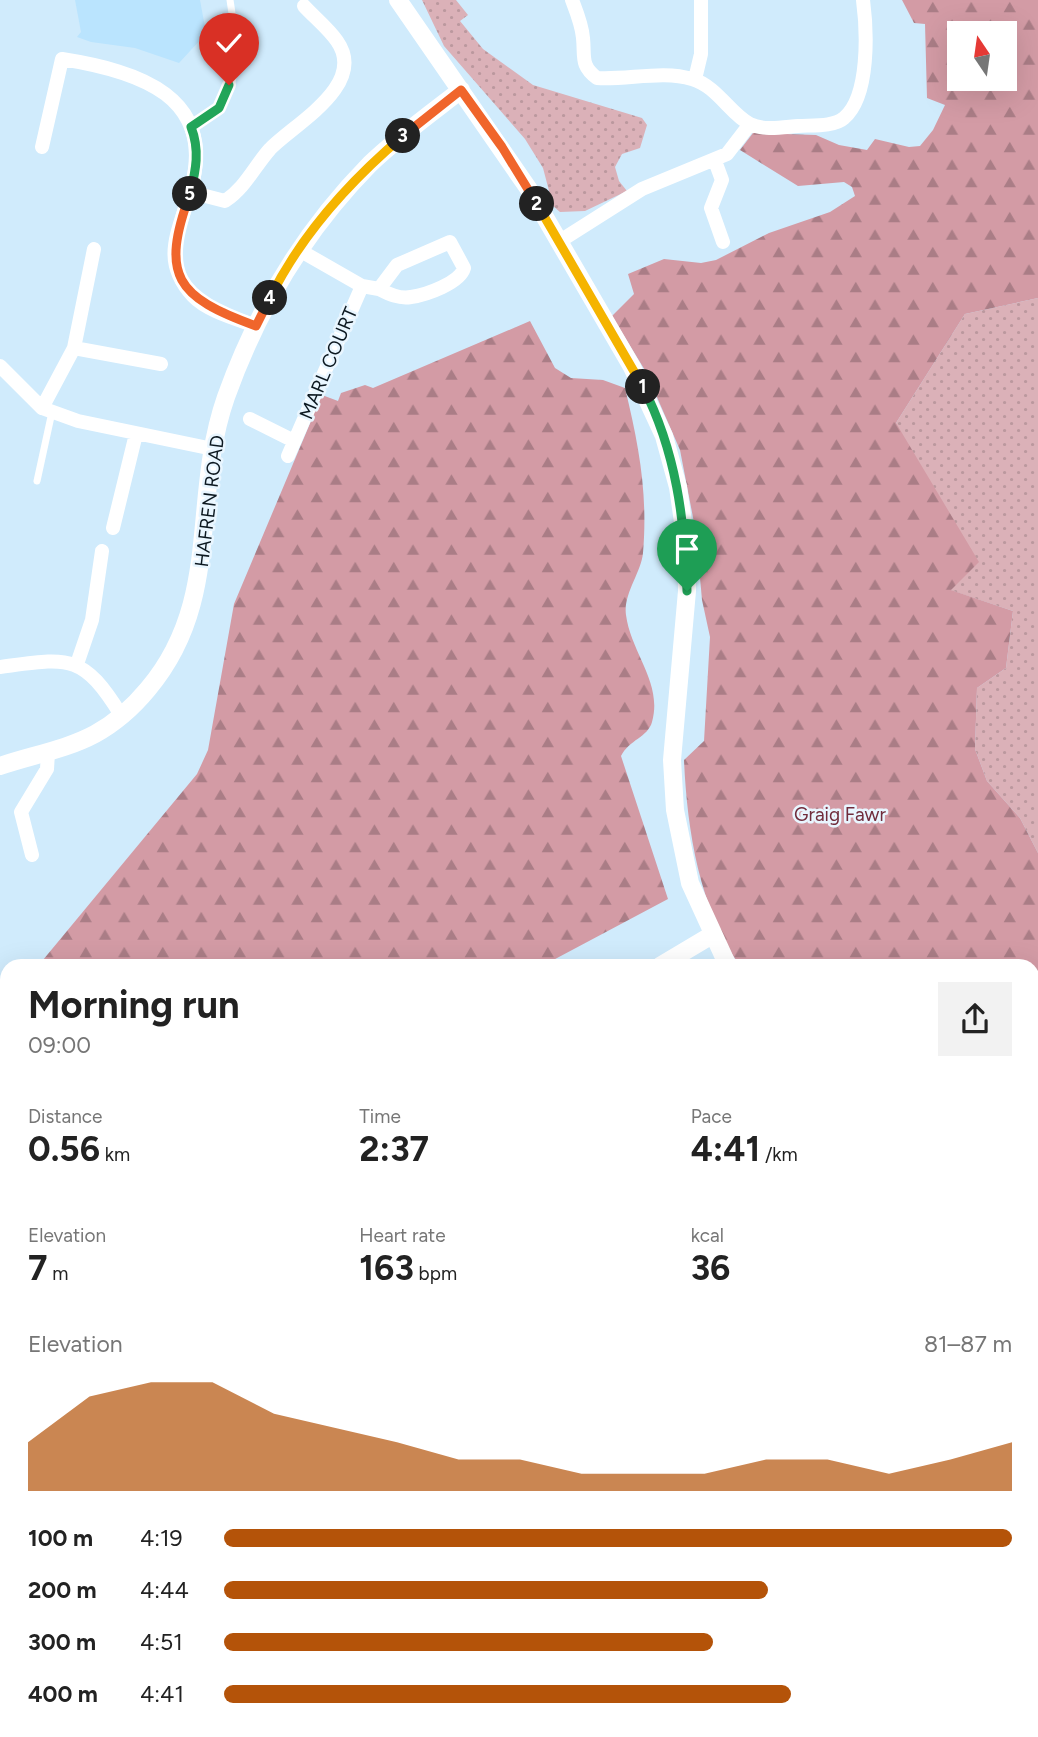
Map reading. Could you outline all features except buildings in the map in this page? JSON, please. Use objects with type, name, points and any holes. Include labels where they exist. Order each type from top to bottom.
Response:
[{"type":"street","points":[[398,0],[502,147],[560,241],[653,406],[678,487],[686,543],[687,591],[672,760],[675,810],[690,883],[724,959]]},
{"type":"street","points":[[572,0],[584,42],[582,58],[588,71],[597,78],[676,75],[695,79],[723,98],[750,124],[768,128],[829,124],[843,120],[850,111],[865,66],[867,32],[863,0]]},
{"type":"street","points":[[695,79],[701,54],[701,0]]},
{"type":"street","points":[[190,192],[225,201],[240,192],[271,148],[328,99],[340,81],[344,64],[339,43],[304,6]]},
{"type":"street","points":[[42,147],[62,59],[98,65],[142,79],[168,94],[191,127],[197,144],[190,192],[176,232],[173,258],[182,282],[196,299],[256,326]]},
{"type":"street","name":"HAFREN ROAD","points":[[0,766],[48,752],[97,733],[121,715],[160,675],[187,626],[201,569],[202,529],[213,449],[226,398],[256,326],[279,281],[337,200],[372,163],[461,90]]},
{"type":"street","points":[[560,241],[642,189],[727,154],[750,124]]},
{"type":"street","points":[[715,161],[722,180],[711,208],[723,243]]},
{"type":"street","name":"MARL COURT","points":[[299,250],[362,286],[379,289],[394,296],[411,297],[455,281],[462,276],[464,268],[450,242],[441,244],[397,265],[379,289]]},
{"type":"street","points":[[47,410],[74,348],[94,248]]},
{"type":"street","name":"MARL COURT","points":[[288,456],[362,286]]},
{"type":"street","points":[[74,348],[161,364]]},
{"type":"street","points":[[0,366],[47,410],[78,421],[213,449]]},
{"type":"street","name":"MARL COURT","points":[[250,419],[294,441]]},
{"type":"street","points":[[113,528],[136,434]]},
{"type":"street","points":[[77,664],[92,620],[102,551]]},
{"type":"street","points":[[0,667],[54,660],[77,664],[96,678],[121,715]]},
{"type":"street","points":[[32,855],[21,812],[47,769],[48,752]]},
{"type":"street","points":[[672,959],[712,935]]},
{"type":"lane","points":[[191,127],[219,108],[229,85],[237,54],[230,0]]},
{"type":"lane","points":[[37,481],[47,410]]},
{"type":"shaded area","points":[[75,0],[200,0],[207,38],[201,39],[179,63],[135,48],[91,42],[77,37],[81,32]]},
{"type":"shaded area","points":[[422,0],[456,0],[468,15],[460,21],[483,49],[533,85],[642,118],[647,125],[640,148],[622,154],[615,167],[619,181],[627,191],[585,211],[560,212],[553,206],[543,168],[525,139],[444,46]]},
{"type":"shaded area","points":[[1038,298],[1038,853],[1020,818],[987,781],[975,749],[977,688],[1006,668],[1013,611],[950,590],[896,423],[965,314]]},
{"type":"green space","name":"Graig Fawr","points":[[902,0],[1038,0],[1038,298],[965,314],[896,423],[979,562],[951,590],[1013,611],[1006,668],[977,688],[975,749],[987,781],[1020,818],[1038,853],[1038,959],[736,959],[714,919],[705,894],[688,813],[684,760],[704,741],[710,637],[702,600],[696,533],[680,450],[646,372],[612,316],[634,294],[628,274],[664,259],[701,263],[716,260],[769,233],[830,212],[855,196],[852,187],[844,182],[798,186],[740,150],[753,133],[816,135],[839,145],[867,150],[875,139],[909,147],[920,146],[933,130],[945,105],[927,98],[925,24],[914,23]]},
{"type":"green space","points":[[530,321],[555,368],[571,378],[603,380],[625,388],[638,450],[644,510],[643,553],[627,599],[626,615],[650,681],[654,708],[650,727],[621,756],[668,899],[555,959],[44,959],[197,774],[208,750],[234,604],[322,395],[338,401],[341,393],[365,385],[373,388]]},
{"type":"route","points":[[229,85],[219,108],[191,127],[197,144],[196,166],[176,232],[173,258],[182,282],[196,299],[228,316],[256,326],[279,281],[337,200],[372,163],[461,90],[502,147],[560,241],[653,406],[678,487],[686,543],[687,591]]}]
